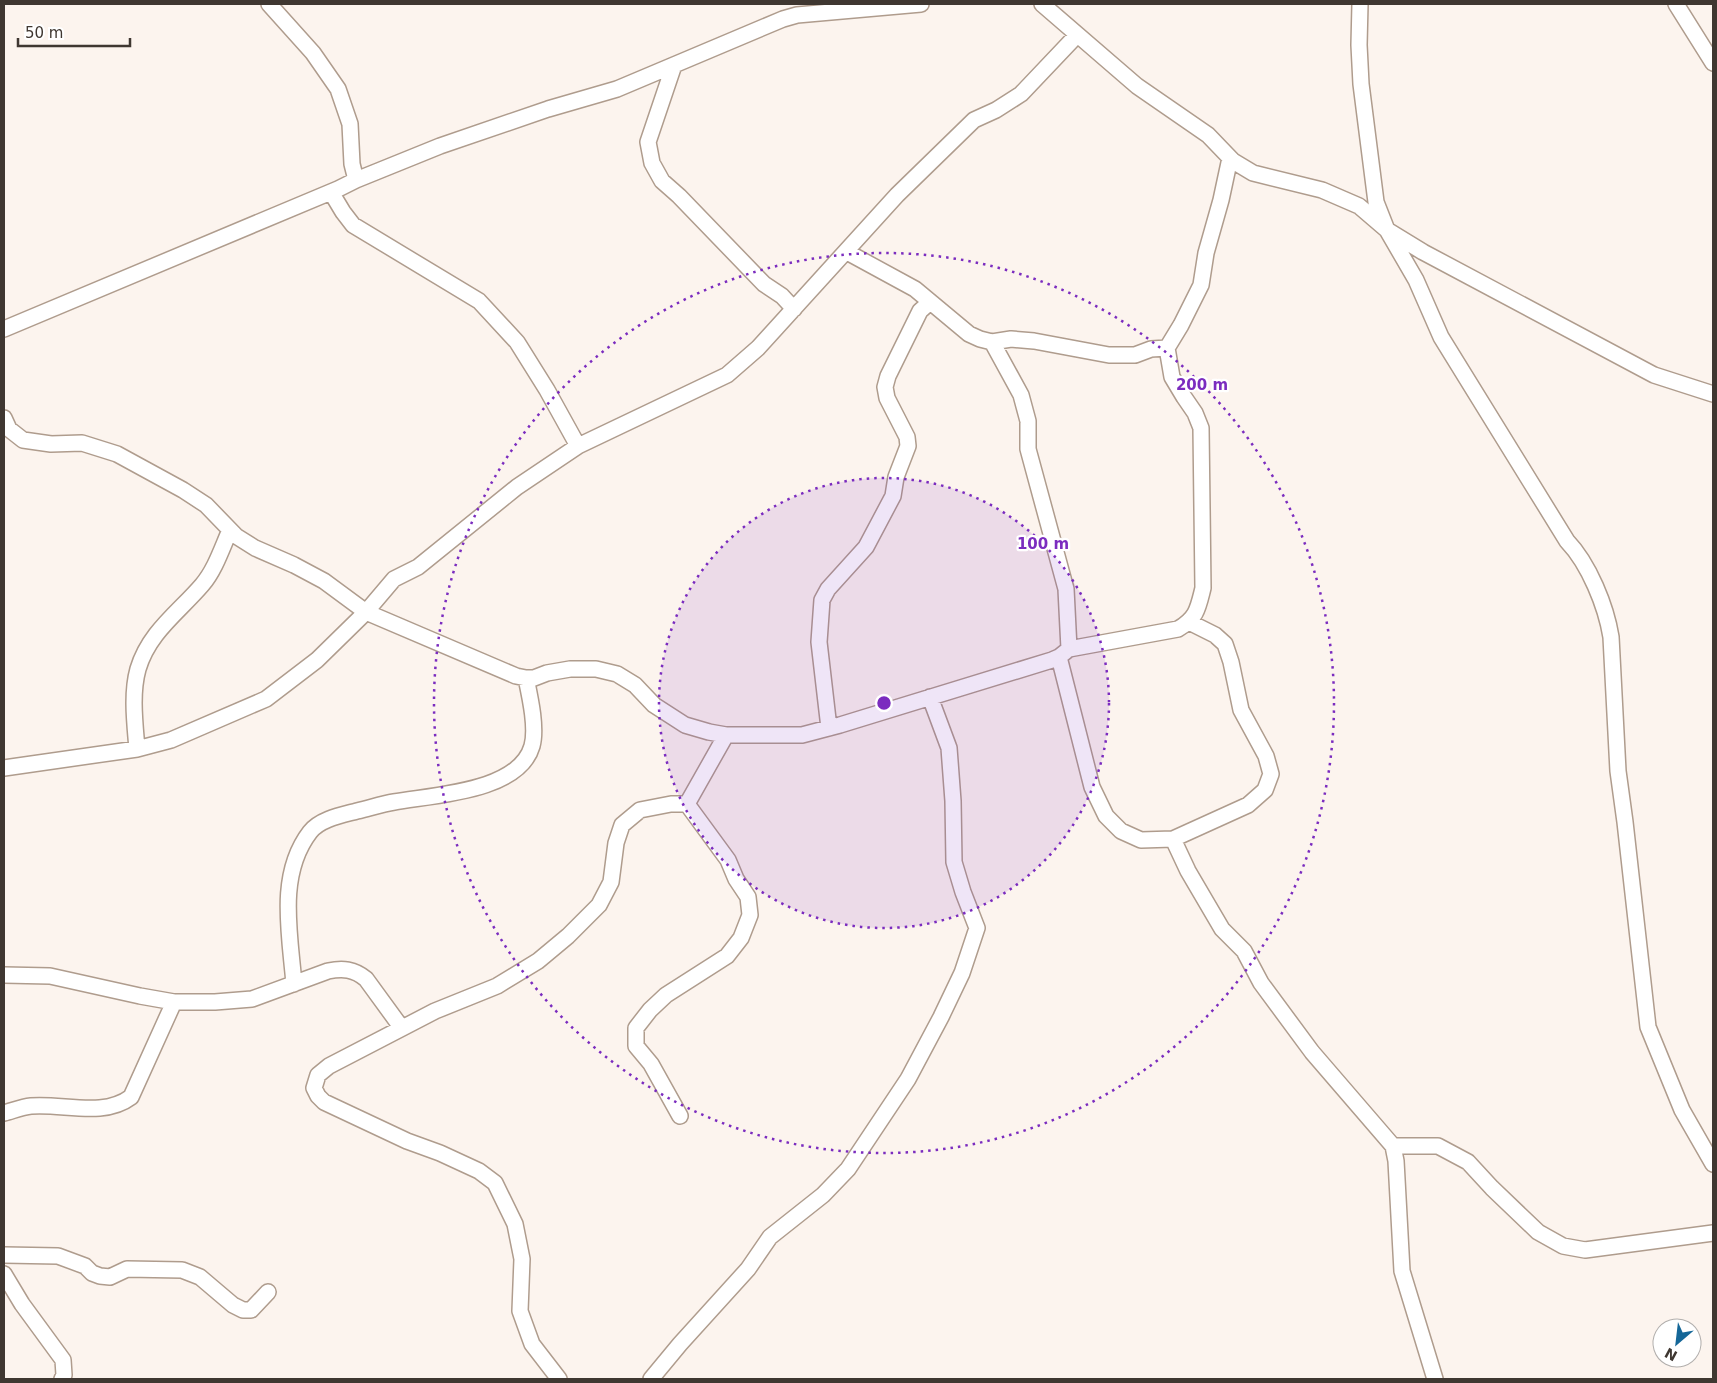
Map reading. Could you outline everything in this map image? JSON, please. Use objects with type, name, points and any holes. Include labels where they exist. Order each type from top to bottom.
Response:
[{"type":"street","points":[[269,4],[313,53],[338,89],[350,124],[352,164],[356,180]]},
{"type":"street","points":[[4,329],[440,146],[548,109],[617,89],[797,14],[921,4]]},
{"type":"street","points":[[1042,4],[1137,86],[1208,135],[1230,158],[1253,173],[1322,190],[1359,206],[1387,230],[1423,252],[1654,375],[1713,394]]},
{"type":"street","points":[[1360,4],[1359,45],[1363,107],[1374,194],[1387,230],[1416,280],[1441,337],[1568,541],[1578,552],[1608,616],[1612,652],[1618,771],[1626,822],[1648,1027],[1682,1110],[1713,1164]]},
{"type":"street","points":[[1676,4],[1713,63]]},
{"type":"street","points":[[4,768],[137,749],[171,740],[266,699],[317,660],[366,612],[394,580],[418,567],[517,487],[578,446],[727,375],[758,348],[897,195],[974,120],[996,110],[1021,94],[1078,35]]},
{"type":"street","points":[[674,65],[648,142],[652,163],[662,182],[679,196],[764,284],[782,296],[794,309]]},
{"type":"street","points":[[4,418],[9,429],[23,440],[50,444],[82,442],[118,454],[183,490],[206,506],[236,536],[255,548],[324,581],[366,612],[493,666],[526,678],[534,678],[547,673],[570,669],[596,670],[617,674],[635,684],[654,705],[685,725],[726,735],[802,735],[930,697],[1064,653],[1178,629],[1190,622],[1198,608],[1203,588],[1201,428],[1195,413],[1172,377],[1167,348],[1201,285],[1206,253],[1221,200],[1230,158]]},
{"type":"street","points":[[331,192],[342,212],[353,225],[479,301],[488,310],[517,342],[547,390],[578,446]]},
{"type":"street","points":[[847,252],[915,289],[969,334],[980,340],[992,342],[1011,339],[1034,341],[1109,355],[1134,355],[1151,349],[1167,348]]},
{"type":"street","points":[[829,728],[819,642],[822,600],[828,589],[866,548],[893,496],[896,477],[908,446],[908,437],[887,398],[885,387],[888,376],[920,311],[930,302]]},
{"type":"street","points":[[992,342],[1021,395],[1028,421],[1028,449],[1066,589],[1064,653],[1092,787],[1106,816],[1122,832],[1141,840],[1173,839],[1248,805],[1265,790],[1271,774],[1266,756],[1241,710],[1231,662],[1225,644],[1190,622]]},
{"type":"street","points":[[137,749],[135,694],[137,670],[145,650],[155,634],[204,583],[230,530]]},
{"type":"street","points":[[294,984],[288,890],[291,872],[300,849],[310,832],[315,826],[349,813],[392,802],[455,792],[499,780],[519,768],[533,745],[533,709],[526,678]]},
{"type":"street","points":[[651,1379],[748,1269],[770,1237],[823,1195],[848,1169],[908,1079],[962,973],[974,942],[977,928],[962,892],[954,862],[950,748],[930,697]]},
{"type":"street","points":[[687,804],[726,735]]},
{"type":"street","points":[[559,1379],[532,1344],[520,1312],[522,1258],[515,1224],[495,1183],[479,1171],[440,1153],[407,1141],[324,1102],[314,1088],[318,1076],[329,1066],[401,1027],[497,986],[538,961],[568,936],[599,905],[611,882],[616,842],[622,825],[640,810],[671,804],[687,804]]},
{"type":"street","points":[[680,1116],[651,1064],[636,1046],[636,1028],[650,1010],[666,995],[727,956],[741,938],[750,915],[748,897],[736,879],[728,860],[687,804]]},
{"type":"street","points":[[1173,839],[1188,871],[1222,928],[1244,951],[1261,983],[1312,1052],[1393,1146],[1396,1161],[1402,1271],[1434,1379]]},
{"type":"street","points":[[4,975],[50,976],[174,1002],[214,1002],[252,999],[328,971],[351,970],[359,973],[366,979],[401,1027]]},
{"type":"street","points":[[4,1113],[32,1106],[84,1108],[122,1104],[131,1097],[174,1002]]},
{"type":"street","points":[[1393,1146],[1438,1146],[1468,1162],[1538,1232],[1563,1246],[1585,1250],[1713,1233]]},
{"type":"street","points":[[4,1255],[58,1256],[85,1266],[100,1276],[110,1277],[127,1269],[182,1270],[200,1277],[243,1310],[251,1310],[268,1292]]},
{"type":"street","points":[[4,1274],[22,1304],[63,1360],[64,1375],[62,1379]]}]
